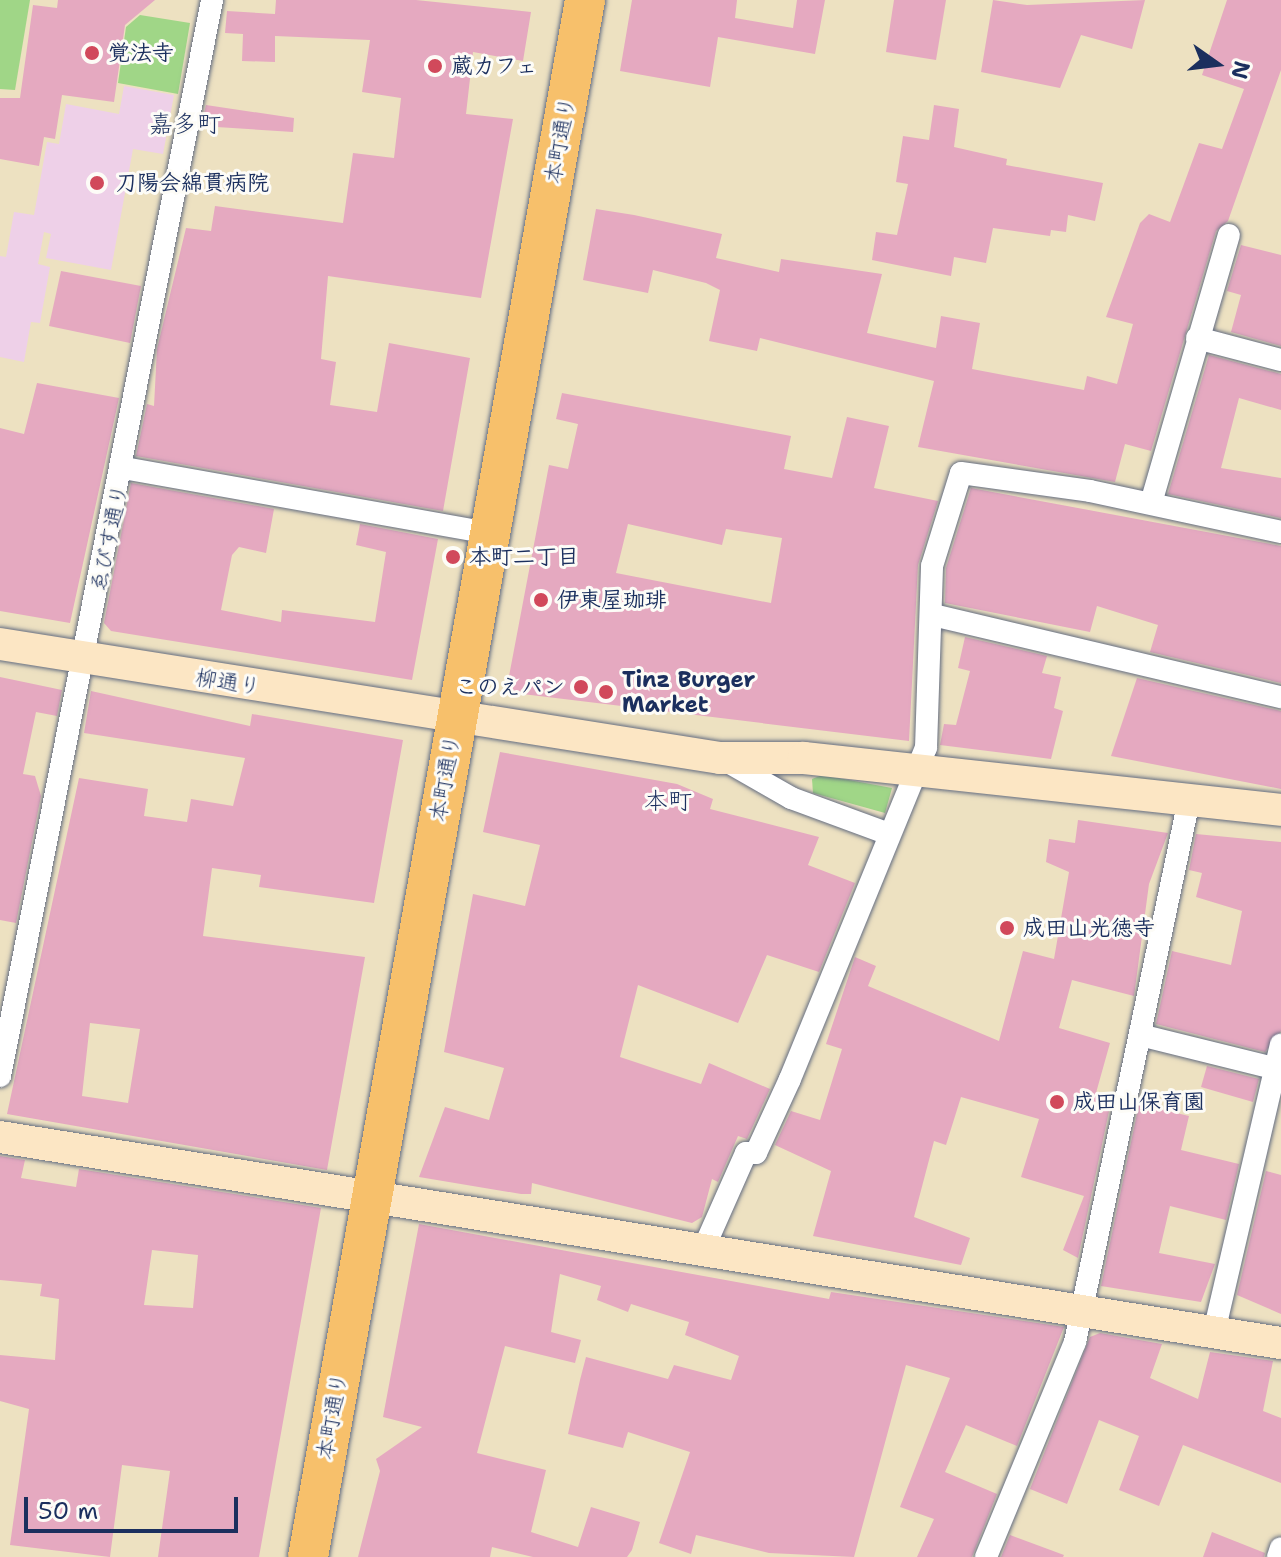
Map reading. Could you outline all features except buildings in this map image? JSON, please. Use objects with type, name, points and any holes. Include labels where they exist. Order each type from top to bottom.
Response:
[{"type":"highway","name":"本町通り","points":[[308,1557],[585,0]]},
{"type":"street","name":"ゑびす通り","points":[[0,1076],[124,468],[212,0]]},
{"type":"street","points":[[1151,503],[1229,235]]},
{"type":"street","points":[[1197,338],[1281,360]]},
{"type":"street","points":[[124,468],[489,533]]},
{"type":"street","points":[[703,1250],[746,1153],[756,1153],[790,1079],[883,865],[889,834],[926,748],[933,615],[932,566],[961,473],[1151,503],[1281,532]]},
{"type":"street","points":[[933,615],[1281,697]]},
{"type":"street","name":"柳通り","points":[[0,644],[720,758],[804,758],[1281,810]]},
{"type":"street","points":[[720,758],[791,798],[889,834]]},
{"type":"street","points":[[986,1557],[1083,1311],[1189,800]]},
{"type":"street","points":[[1140,1035],[1278,1070]]},
{"type":"street","points":[[1214,1332],[1278,1070],[1281,1045]]},
{"type":"street","points":[[0,1137],[1281,1343]]},
{"type":"street","points":[[1278,1557],[1281,1548]]},
{"type":"shaded area","points":[[124,86],[174,95],[163,154],[133,149],[111,270],[46,258],[51,234],[44,232],[38,264],[50,267],[40,323],[31,322],[24,362],[0,357],[0,256],[6,257],[14,212],[34,215],[47,142],[59,144],[66,104],[119,114]]},
{"type":"green space","points":[[0,0],[30,0],[15,90],[0,89]]},
{"type":"green space","points":[[140,15],[190,23],[178,94],[118,83],[126,27]]},
{"type":"green space","points":[[822,775],[892,788],[885,813],[813,793],[812,779]]},
{"type":"place","name":"覚法寺","points":[[92,53]]},
{"type":"place","name":"蔵カフェ","points":[[435,66]]},
{"type":"place","name":"刀陽会綿貫病院","points":[[97,183]]},
{"type":"place","name":"本町二丁目","points":[[453,557]]},
{"type":"place","name":"伊東屋珈琲","points":[[541,600]]},
{"type":"place","name":"このえパン","points":[[581,687]]},
{"type":"place","name":"Tinz Burger Market","points":[[606,692]]},
{"type":"place","name":"成田山光徳寺","points":[[1007,928]]},
{"type":"place","name":"成田山保育園","points":[[1057,1102]]},
{"type":"district","name":"嘉多町","points":[[185,125]]},
{"type":"district","name":"本町","points":[[668,802]]}]
